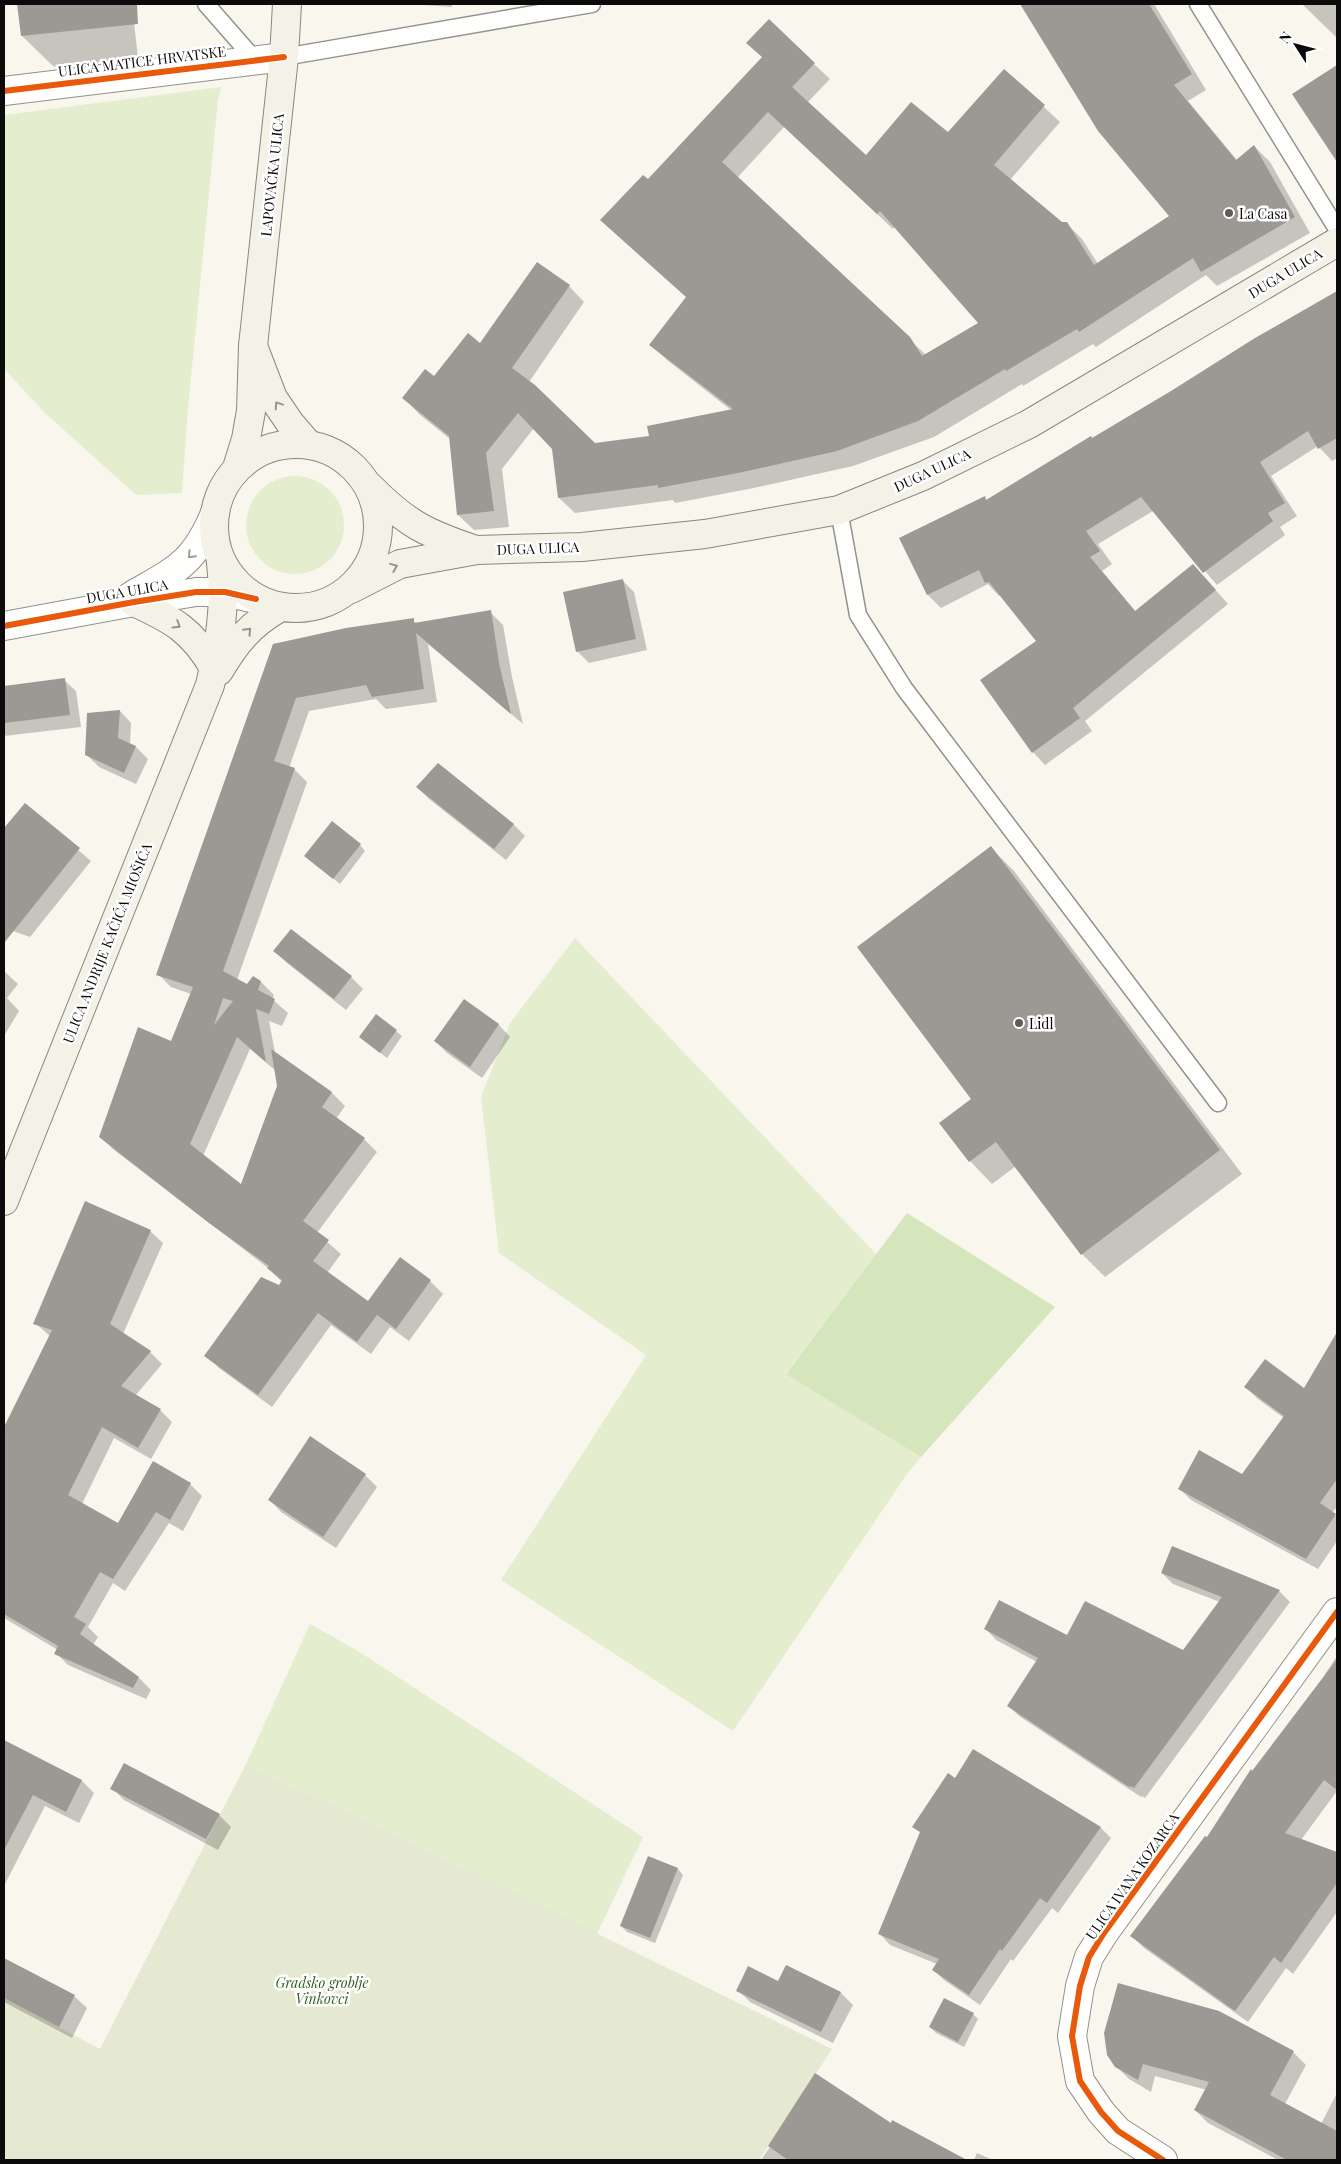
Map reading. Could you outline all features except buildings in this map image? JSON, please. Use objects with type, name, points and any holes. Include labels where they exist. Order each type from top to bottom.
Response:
[{"type":"main road","name":"LAPOVAČKA ULICA","points":[[237,468],[246,439],[251,411],[254,346],[284,57],[287,4]]},
{"type":"main road","name":"DUGA ULICA","points":[[477,550],[416,527],[394,511],[369,486],[354,466],[333,452],[308,444],[282,444],[258,453],[237,468],[222,488],[215,513],[214,538],[222,563],[236,584],[268,603],[305,609],[330,602],[350,589],[400,564],[477,550],[591,546],[705,534],[839,510],[923,476],[1029,424],[1337,242]]},
{"type":"main road","name":"LAPOVAČKA ULICA","points":[[254,346],[273,398],[290,423],[308,444]]},
{"type":"main road","name":"DUGA ULICA","points":[[350,589],[368,567],[378,541],[378,513],[369,486]]},
{"type":"main road","name":"ULICA ANDRIJE KAČIĆA MIOŠIĆA","points":[[4,1201],[212,676],[220,642],[224,592],[222,563]]},
{"type":"main road","points":[[124,603],[184,629],[196,641],[212,676]]},
{"type":"main road","name":"ULICA ANDRIJE KAČIĆA MIOŠIĆA","points":[[212,676],[237,643],[259,620],[268,603]]},
{"type":"street","name":"ULICA MATICE HRVATSKE","points":[[4,91],[284,57]]},
{"type":"street","name":"DUGA ULICA","points":[[124,603],[178,569],[195,552],[206,535],[215,513]]},
{"type":"street","name":"DUGA ULICA","points":[[4,626],[124,603],[196,592],[224,592],[268,603]]},
{"type":"street","name":"ULICA IVANA KOZARCA","points":[[1163,2160],[1118,2131],[1101,2112],[1080,2081],[1072,2036],[1080,1986],[1089,1958],[1104,1933],[1337,1612]]},
{"type":"lane","points":[[206,4],[255,60]]},
{"type":"lane","points":[[284,57],[550,7],[592,4]]},
{"type":"lane","points":[[1198,4],[1337,229]]},
{"type":"lane","points":[[839,510],[858,614],[904,688],[1218,1103]]},
{"type":"green space","points":[[221,87],[218,100],[188,409],[182,493],[136,495],[45,413],[4,369],[4,115]]},
{"type":"green space","points":[[295,476],[314,480],[329,491],[340,506],[344,525],[340,544],[329,559],[314,570],[295,574],[276,570],[261,559],[250,544],[246,525],[250,506],[261,491],[276,480]]},
{"type":"green space","points":[[575,938],[877,1255],[786,1373],[921,1457],[907,1474],[733,1731],[501,1580],[646,1355],[499,1253],[481,1097],[510,1023]]},
{"type":"green space","points":[[907,1213],[1055,1307],[921,1457],[786,1374]]},
{"type":"green space","points":[[310,1624],[358,1651],[643,1837],[597,1934],[246,1764]]},
{"type":"green space","name":"Gradsko groblje Vinkovci","points":[[246,1764],[468,1870],[832,2049],[759,2160],[4,2160],[4,1998],[100,2049]]},
{"type":"cycle path","points":[[4,91],[284,57]]},
{"type":"cycle path","points":[[4,626],[196,592],[225,592],[256,599]]},
{"type":"cycle path","points":[[1163,2160],[1118,2131],[1101,2112],[1080,2081],[1072,2036],[1080,1986],[1089,1957],[1104,1933],[1337,1612]]},
{"type":"place","name":"La Casa","points":[[1229,213]]},
{"type":"place","name":"Lidl","points":[[1019,1023]]}]
